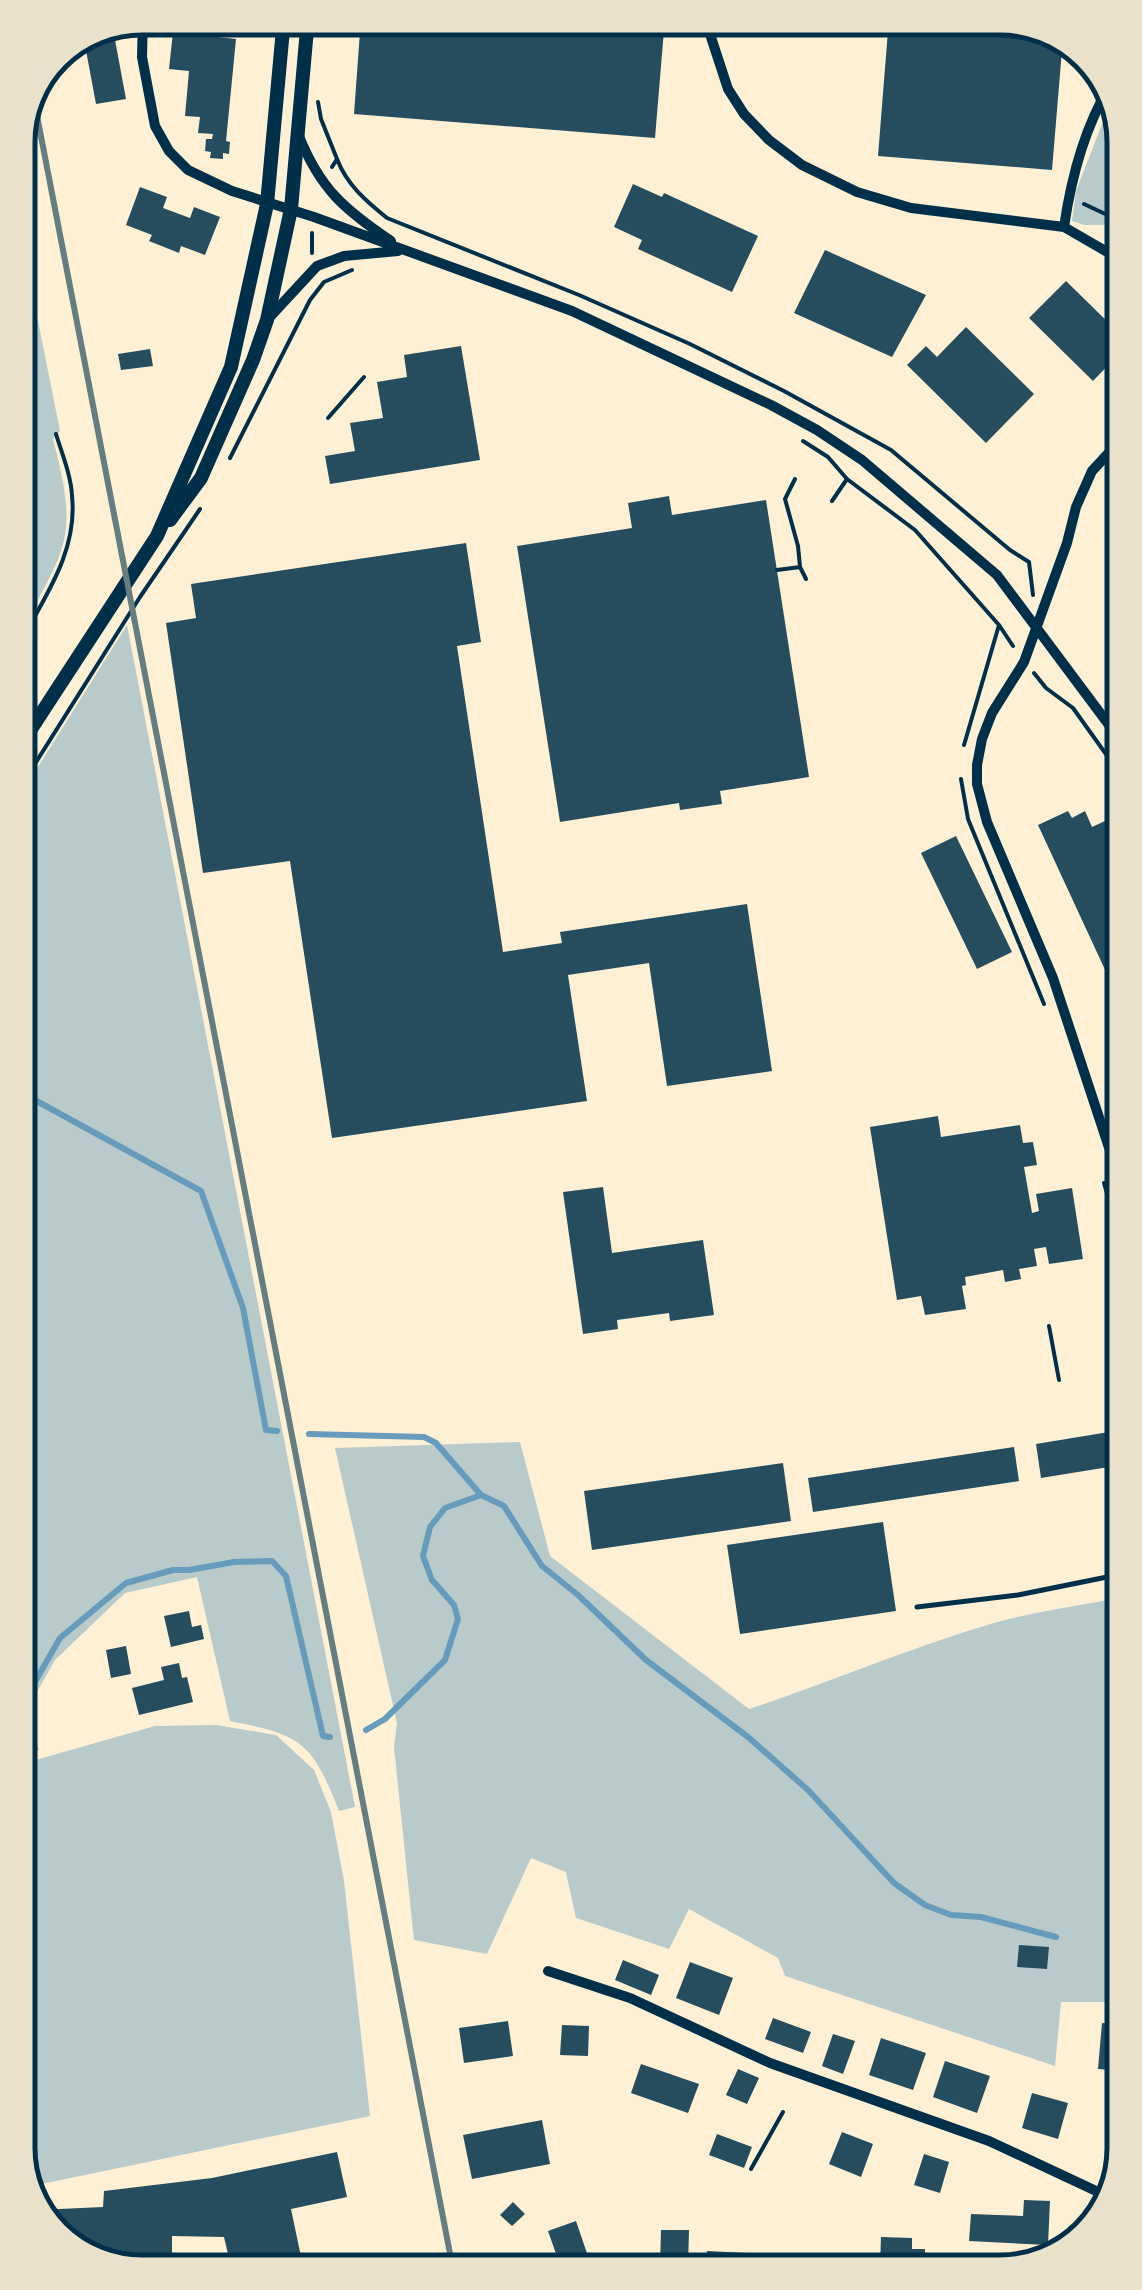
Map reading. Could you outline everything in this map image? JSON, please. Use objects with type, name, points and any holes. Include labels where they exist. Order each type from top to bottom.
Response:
[{"type":"main road","points":[[157,536],[231,367],[266,204],[282,35]]},
{"type":"main road","points":[[35,723],[157,536],[201,478],[253,360],[267,320],[292,209],[307,35]]},
{"type":"street","points":[[143,35],[148,105],[155,126],[169,151],[188,170],[210,183],[266,204],[292,209],[572,311],[817,430],[862,460],[997,575],[1107,721]]},
{"type":"street","points":[[710,35],[728,89],[744,114],[769,140],[802,165],[857,192],[911,208],[1064,227],[1107,252]]},
{"type":"street","points":[[1064,227],[1068,196],[1100,105]]},
{"type":"street","points":[[299,136],[310,163],[332,195],[351,214],[404,250]]},
{"type":"street","points":[[267,320],[317,266],[344,256],[404,250]]},
{"type":"street","points":[[1107,455],[1092,472],[1076,507],[1024,662],[992,714],[982,739],[977,784],[987,822],[1053,978],[1107,1142]]},
{"type":"street","points":[[548,1972],[630,1998],[770,2063],[988,2141],[1097,2191]]},
{"type":"lane","points":[[918,1607],[1018,1595],[1107,1577]]},
{"type":"path","points":[[1068,196],[1107,215]]},
{"type":"path","points":[[324,282],[357,268]]},
{"type":"path","points":[[328,418],[364,377]]},
{"type":"path","points":[[35,613],[72,540],[72,491],[56,434]]},
{"type":"path","points":[[798,438],[828,457],[847,479],[915,530],[998,625],[1046,688],[1073,708],[1107,756]]},
{"type":"path","points":[[794,479],[784,499],[806,579]]},
{"type":"path","points":[[832,501],[847,479]]},
{"type":"path","points":[[798,546],[800,532]]},
{"type":"path","points":[[776,570],[800,566]]},
{"type":"path","points":[[1049,1326],[1059,1380]]},
{"type":"path","points":[[751,2169],[783,2112]]},
{"type":"shaded area","points":[[1104,118],[1107,225],[1072,221],[1076,191]]},
{"type":"shaded area","points":[[35,306],[60,431],[53,439],[65,499],[64,540],[35,605]]},
{"type":"shaded area","points":[[127,625],[355,1807],[339,1811],[321,1770],[301,1745],[274,1731],[230,1721],[197,1577],[125,1593],[55,1660],[35,1695],[35,772]]},
{"type":"shaded area","points":[[520,1442],[550,1556],[749,1709],[994,1623],[1107,1600],[1107,2002],[1061,2002],[1055,2066],[785,1976],[778,1958],[689,1909],[669,1949],[576,1918],[566,1872],[531,1858],[487,1954],[414,1940],[394,1747],[397,1723],[335,1448]]},
{"type":"shaded area","points":[[216,1725],[276,1735],[314,1770],[331,1812],[344,1881],[370,2116],[41,2184],[35,2148],[35,1760],[155,1726]]},
{"type":"building","points":[[173,35],[236,39],[226,141],[230,142],[229,154],[223,153],[223,159],[210,158],[211,152],[205,151],[206,139],[212,139],[213,134],[198,133],[200,117],[185,116],[189,71],[169,69]]},
{"type":"building","points":[[360,35],[664,35],[655,138],[354,114]]},
{"type":"building","points":[[888,35],[1007,35],[1034,41],[1062,55],[1052,170],[878,156]]},
{"type":"building","points":[[115,39],[126,99],[96,104],[86,51]]},
{"type":"building","points":[[633,184],[662,197],[664,193],[758,236],[732,292],[638,249],[642,240],[614,227]]},
{"type":"building","points":[[140,187],[167,197],[163,208],[190,218],[194,207],[220,217],[205,255],[181,246],[179,253],[149,241],[152,235],[126,225]]},
{"type":"building","points":[[825,250],[926,295],[892,357],[794,313]]},
{"type":"building","points":[[1066,281],[1107,321],[1107,366],[1093,381],[1029,318]]},
{"type":"building","points":[[966,327],[1034,394],[986,443],[907,365],[926,346],[937,357]]},
{"type":"building","points":[[461,346],[480,460],[330,484],[325,456],[355,451],[350,423],[383,418],[377,382],[407,377],[404,355]]},
{"type":"building","points":[[150,349],[153,366],[121,370],[118,354]]},
{"type":"building","points":[[669,496],[672,515],[766,500],[809,777],[720,791],[722,804],[680,810],[679,803],[560,822],[517,546],[632,528],[628,503]]},
{"type":"building","points":[[466,543],[481,642],[457,646],[503,952],[562,943],[560,932],[747,904],[772,1071],[667,1086],[649,963],[568,975],[587,1101],[332,1138],[290,861],[203,873],[166,623],[196,618],[191,584]]},
{"type":"building","points":[[1068,811],[1072,818],[1085,811],[1092,827],[1105,821],[1107,825],[1107,974],[1038,825]]},
{"type":"building","points":[[956,836],[1012,952],[977,969],[921,853]]},
{"type":"building","points":[[938,1116],[941,1137],[1020,1125],[1023,1143],[1033,1142],[1037,1165],[1024,1167],[1032,1213],[1039,1211],[1036,1194],[1072,1188],[1083,1259],[1049,1264],[1046,1247],[1034,1249],[1037,1266],[1019,1269],[1021,1279],[1005,1282],[1003,1270],[965,1277],[966,1285],[962,1286],[966,1309],[925,1315],[921,1296],[897,1300],[870,1127]]},
{"type":"building","points":[[603,1187],[612,1253],[703,1240],[714,1315],[670,1321],[669,1313],[617,1320],[618,1329],[583,1334],[563,1192]]},
{"type":"building","points":[[1107,1432],[1107,1467],[1041,1478],[1036,1444]]},
{"type":"building","points":[[1014,1447],[1019,1481],[813,1512],[808,1478]]},
{"type":"building","points":[[783,1463],[791,1521],[592,1550],[584,1491]]},
{"type":"building","points":[[883,1522],[896,1611],[740,1634],[727,1545]]},
{"type":"building","points":[[189,1611],[192,1627],[201,1625],[204,1639],[171,1647],[164,1616]]},
{"type":"building","points":[[126,1646],[131,1674],[111,1678],[106,1650]]},
{"type":"building","points":[[179,1663],[193,1702],[139,1715],[132,1688],[164,1680],[161,1667]]},
{"type":"building","points":[[1019,1945],[1049,1947],[1047,1969],[1017,1967]]},
{"type":"building","points":[[623,1960],[659,1975],[651,1995],[615,1980]]},
{"type":"building","points":[[690,1962],[733,1978],[719,2015],[676,1998]]},
{"type":"building","points":[[773,2018],[811,2032],[803,2053],[765,2039]]},
{"type":"building","points":[[508,2021],[513,2056],[464,2063],[459,2028]]},
{"type":"building","points":[[1102,2023],[1107,2023],[1107,2070],[1098,2069]]},
{"type":"building","points":[[562,2025],[589,2026],[588,2056],[560,2055]]},
{"type":"building","points":[[833,2034],[855,2041],[843,2074],[822,2066]]},
{"type":"building","points":[[881,2038],[926,2053],[913,2090],[869,2075]]},
{"type":"building","points":[[945,2061],[990,2076],[977,2113],[933,2097]]},
{"type":"building","points":[[641,2064],[699,2084],[688,2113],[631,2093]]},
{"type":"building","points":[[738,2069],[759,2078],[747,2104],[726,2095]]},
{"type":"building","points":[[1032,2093],[1068,2103],[1058,2139],[1022,2128]]},
{"type":"building","points":[[542,2120],[550,2164],[472,2179],[463,2135]]},
{"type":"building","points":[[842,2132],[873,2144],[861,2177],[829,2164]]},
{"type":"building","points":[[717,2134],[752,2147],[744,2168],[709,2155]]},
{"type":"building","points":[[337,2152],[347,2197],[291,2209],[301,2255],[228,2255],[224,2237],[172,2236],[172,2255],[121,2253],[83,2237],[55,2209],[103,2207],[104,2191],[212,2178]]},
{"type":"building","points":[[924,2154],[949,2162],[940,2193],[914,2185]]},
{"type":"building","points":[[1024,2200],[1050,2201],[1048,2243],[969,2241],[971,2214],[1023,2216]]},
{"type":"building","points":[[513,2202],[525,2214],[512,2226],[500,2215]]},
{"type":"building","points":[[576,2221],[588,2255],[556,2255],[548,2231]]},
{"type":"building","points":[[661,2230],[689,2230],[688,2255],[660,2255]]},
{"type":"building","points":[[881,2237],[912,2238],[912,2249],[925,2249],[925,2255],[880,2255]]},
{"type":"building","points":[[707,2251],[747,2253],[747,2255],[707,2255]]},
{"type":"waterway","points":[[35,1100],[201,1191],[243,1308],[266,1430],[277,1431]]},
{"type":"waterway","points":[[309,1434],[424,1437],[436,1443],[481,1495]]},
{"type":"waterway","points":[[366,1730],[385,1719],[445,1660],[458,1619],[454,1605],[432,1580],[423,1556],[430,1527],[445,1508],[481,1495],[504,1506],[542,1566],[646,1660],[748,1737],[808,1790],[894,1883],[925,1905],[951,1915],[981,1917],[1056,1937]]},
{"type":"waterway","points":[[35,1682],[60,1638],[126,1583],[173,1570],[272,1561],[286,1576],[323,1736],[330,1737]]},
{"type":"railway","points":[[38,120],[450,2255]]}]
